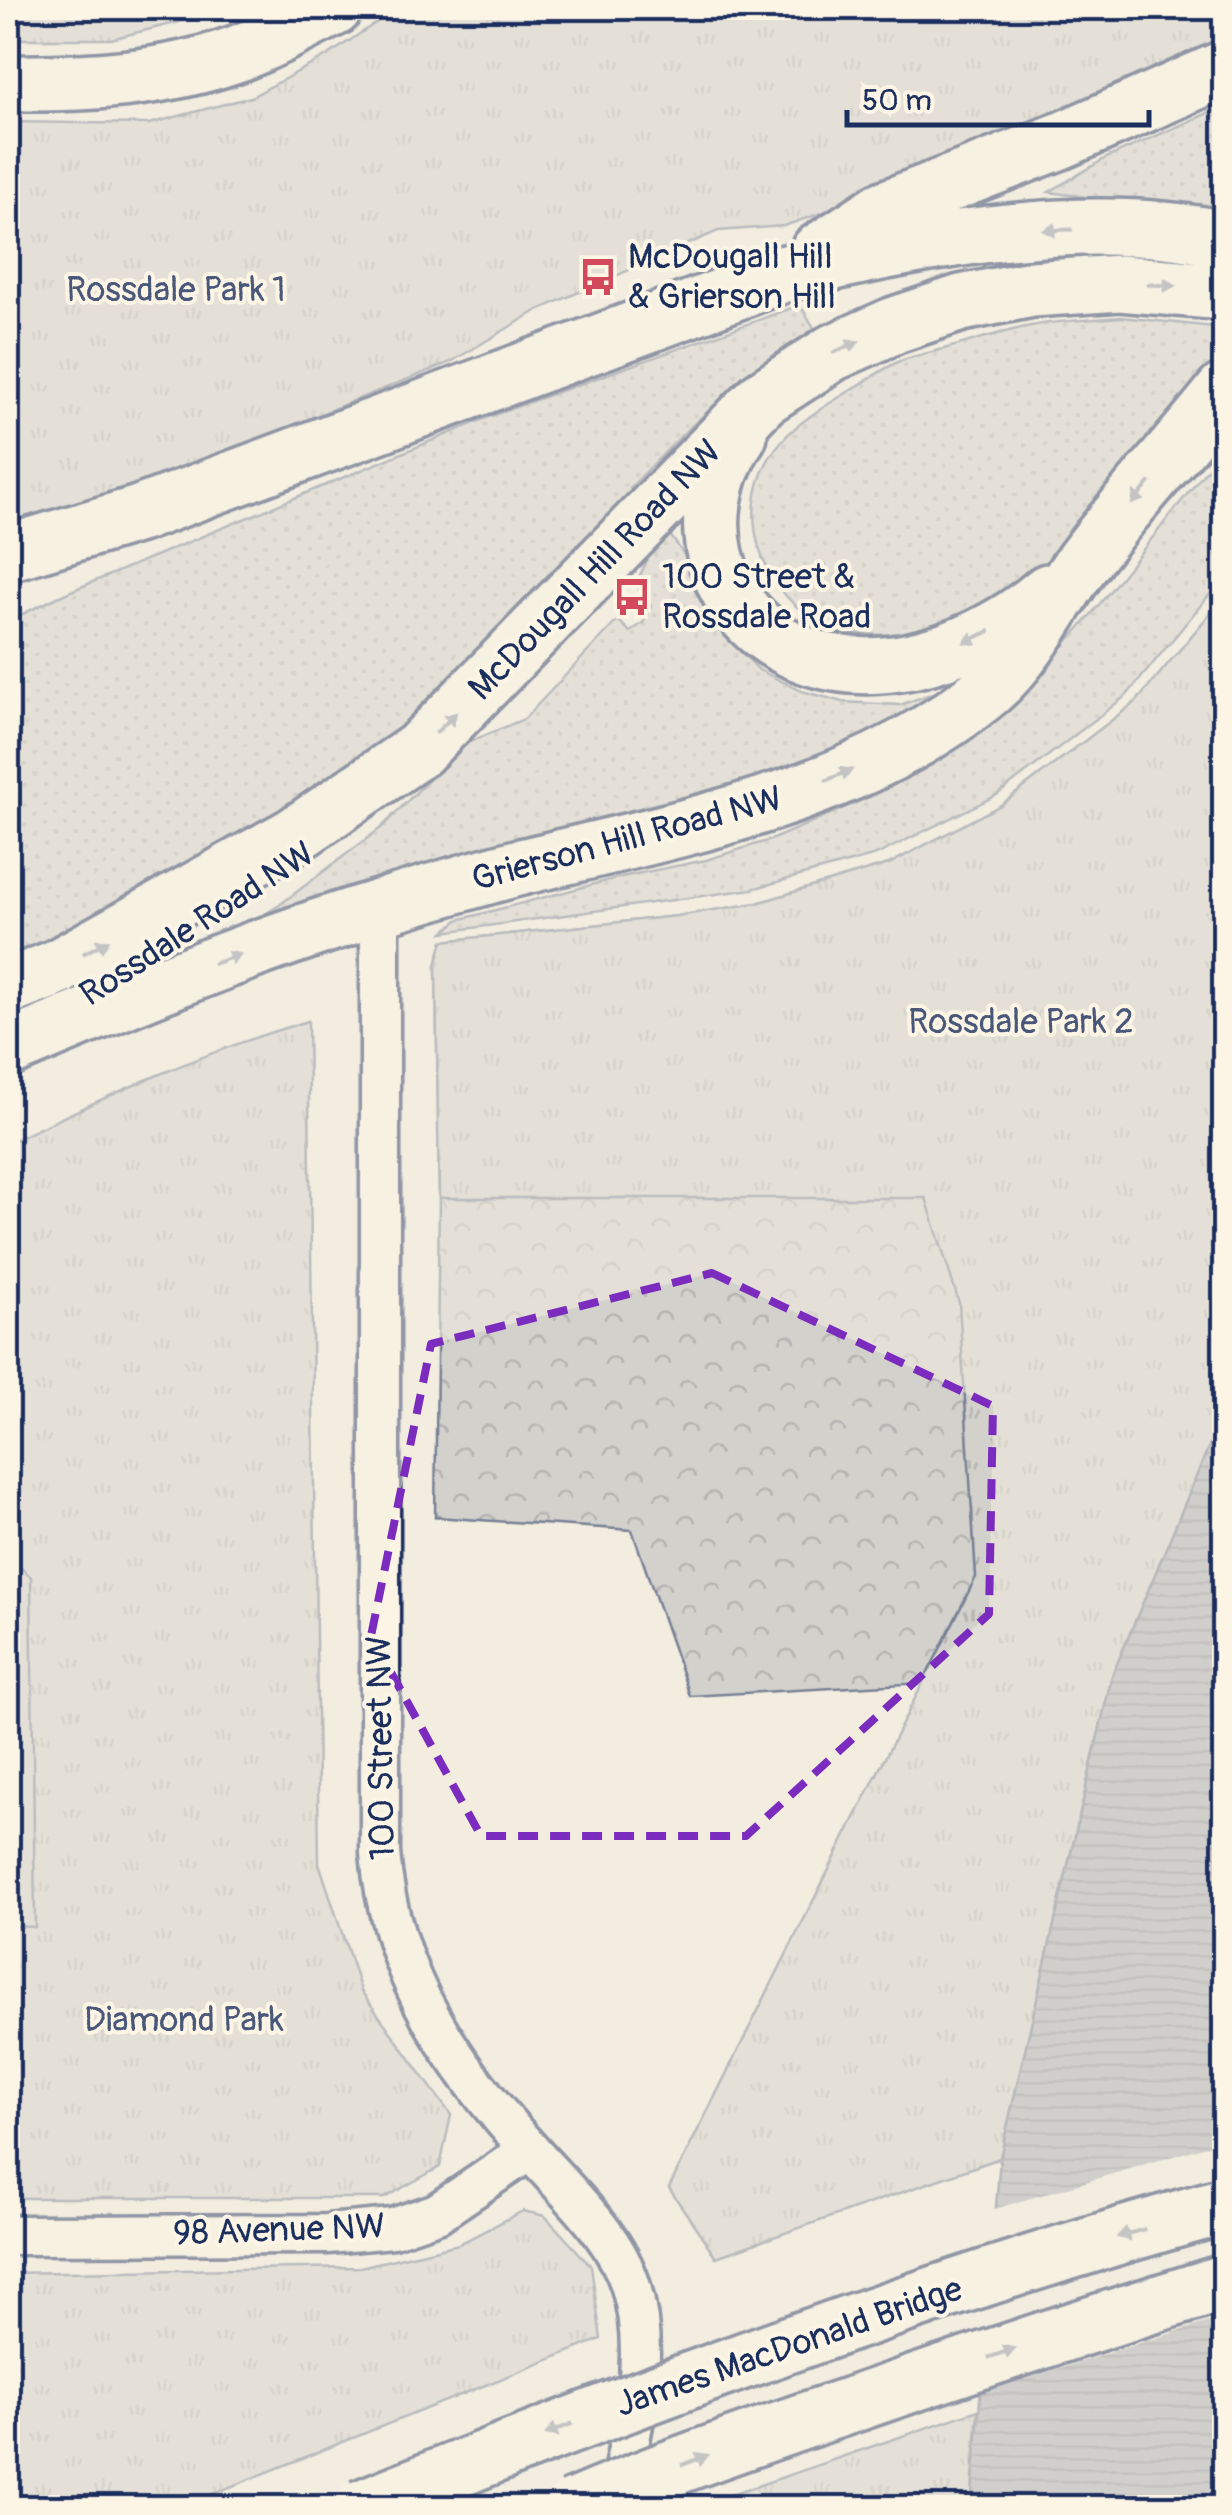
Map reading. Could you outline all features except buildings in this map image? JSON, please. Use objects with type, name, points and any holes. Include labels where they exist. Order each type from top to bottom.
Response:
[{"type":"main road","points":[[8,83],[54,84],[148,76],[236,54],[334,8]]},
{"type":"main road","points":[[786,272],[882,210],[1060,141],[1224,69]]},
{"type":"main road","points":[[8,553],[139,514],[786,272],[880,250],[992,233],[1111,228],[1197,233],[1224,239]]},
{"type":"main road","name":"McDougall Hill Road NW","points":[[8,988],[56,968],[293,836],[419,750],[763,398],[832,352],[894,325],[961,303],[1032,289],[1120,283],[1224,292]]},
{"type":"main road","points":[[763,398],[724,458],[710,502],[711,530],[714,556],[734,600],[766,634],[785,646],[852,666],[882,665],[941,652],[1000,626],[1030,607],[1084,561]]},
{"type":"main road","name":"Grierson Hill Road NW","points":[[8,1047],[219,962],[380,908],[516,868],[710,823],[766,806],[934,730],[992,686],[1042,627],[1084,561],[1211,408]]},
{"type":"main road","points":[[8,574],[139,514]]},
{"type":"main road","name":"Rossdale Road NW","points":[[8,1047],[261,891],[330,836],[371,784]]},
{"type":"main road","name":"James MacDonald Bridge","points":[[362,2508],[710,2370],[1084,2247],[1224,2206]]},
{"type":"main road","points":[[572,2508],[729,2447],[916,2382],[1100,2320],[1224,2284]]},
{"type":"street","name":"100 Street NW","points":[[380,908],[383,1892],[403,1964],[438,2032],[463,2069],[589,2216],[621,2263],[635,2300],[638,2376],[628,2454],[615,2508]]},
{"type":"street","name":"98 Avenue NW","points":[[8,2235],[328,2234],[393,2228],[437,2213],[530,2150]]},
{"type":"highlighted area","points":[[712,1273],[993,1406],[989,1614],[746,1836],[481,1836],[371,1636],[431,1344]]},
{"type":"green space","points":[[8,8],[235,8],[111,39],[8,39]]},
{"type":"green space","name":"Rossdale Park 1","points":[[398,8],[1224,8],[1224,43],[891,189],[784,226],[718,231],[538,310],[451,362],[135,488],[8,530],[8,122],[149,124],[251,97],[327,56]]},
{"type":"green space","points":[[1224,106],[1224,216],[1049,192],[1106,158]]},
{"type":"green space","points":[[800,305],[818,334],[737,386],[687,430],[630,488],[635,498],[395,740],[292,811],[8,964],[8,621],[491,416]]},
{"type":"green space","points":[[1121,317],[1224,328],[1224,353],[1124,482],[1039,570],[968,614],[900,633],[877,635],[834,628],[808,615],[786,596],[759,548],[754,521],[756,493],[765,466],[795,428],[906,359],[1031,326]]},
{"type":"green space","points":[[1224,448],[1224,577],[1127,695],[997,795],[876,855],[752,889],[444,932],[458,920],[621,877],[706,860],[773,839],[881,792],[954,745],[1028,684],[1086,621]]},
{"type":"green space","points":[[666,529],[687,559],[694,589],[717,628],[759,670],[802,691],[843,702],[900,705],[978,677],[872,749],[221,941],[278,906],[381,828],[464,744],[524,719],[618,620],[630,632],[643,623],[651,606],[636,584]]},
{"type":"green space","name":"Rossdale Park 2","points":[[1224,597],[1224,1411],[1112,1676],[1000,2158],[716,2257],[669,2188],[923,1683],[690,1696],[632,1530],[435,1517],[439,1198],[436,966],[443,941],[677,916],[757,903],[889,864],[1001,805],[1137,701]]},
{"type":"green space","name":"Rossdale Park 2","points":[[1224,597],[1224,1411],[1112,1676],[1000,2158],[716,2257],[669,2188],[976,1577],[959,1303],[926,1198],[439,1198],[436,966],[443,941],[677,916],[757,903],[889,864],[1001,805],[1137,701]]},
{"type":"green space","name":"Diamond Park","points":[[308,1021],[319,1863],[361,1991],[451,2115],[440,2167],[384,2198],[8,2198],[8,1143],[193,1061]]},
{"type":"green space","points":[[8,1556],[31,1577],[35,1927],[8,1926]]},
{"type":"green space","points":[[523,2211],[545,2216],[591,2266],[601,2339],[180,2507],[8,2507],[8,2273],[360,2267],[459,2244]]},
{"type":"green space","points":[[978,2410],[971,2507],[693,2508]]},
{"type":"shaded area","points":[[1224,1411],[1224,2507],[971,2508],[1000,2158],[1112,1676]]},
{"type":"pier","points":[[1224,2141],[1224,2317],[974,2395],[991,2210]]},
{"type":"place","name":"McDougall Hill & Grierson Hill","points":[[598,277]]},
{"type":"place","name":"100 Street & Rossdale Road","points":[[632,597]]}]
